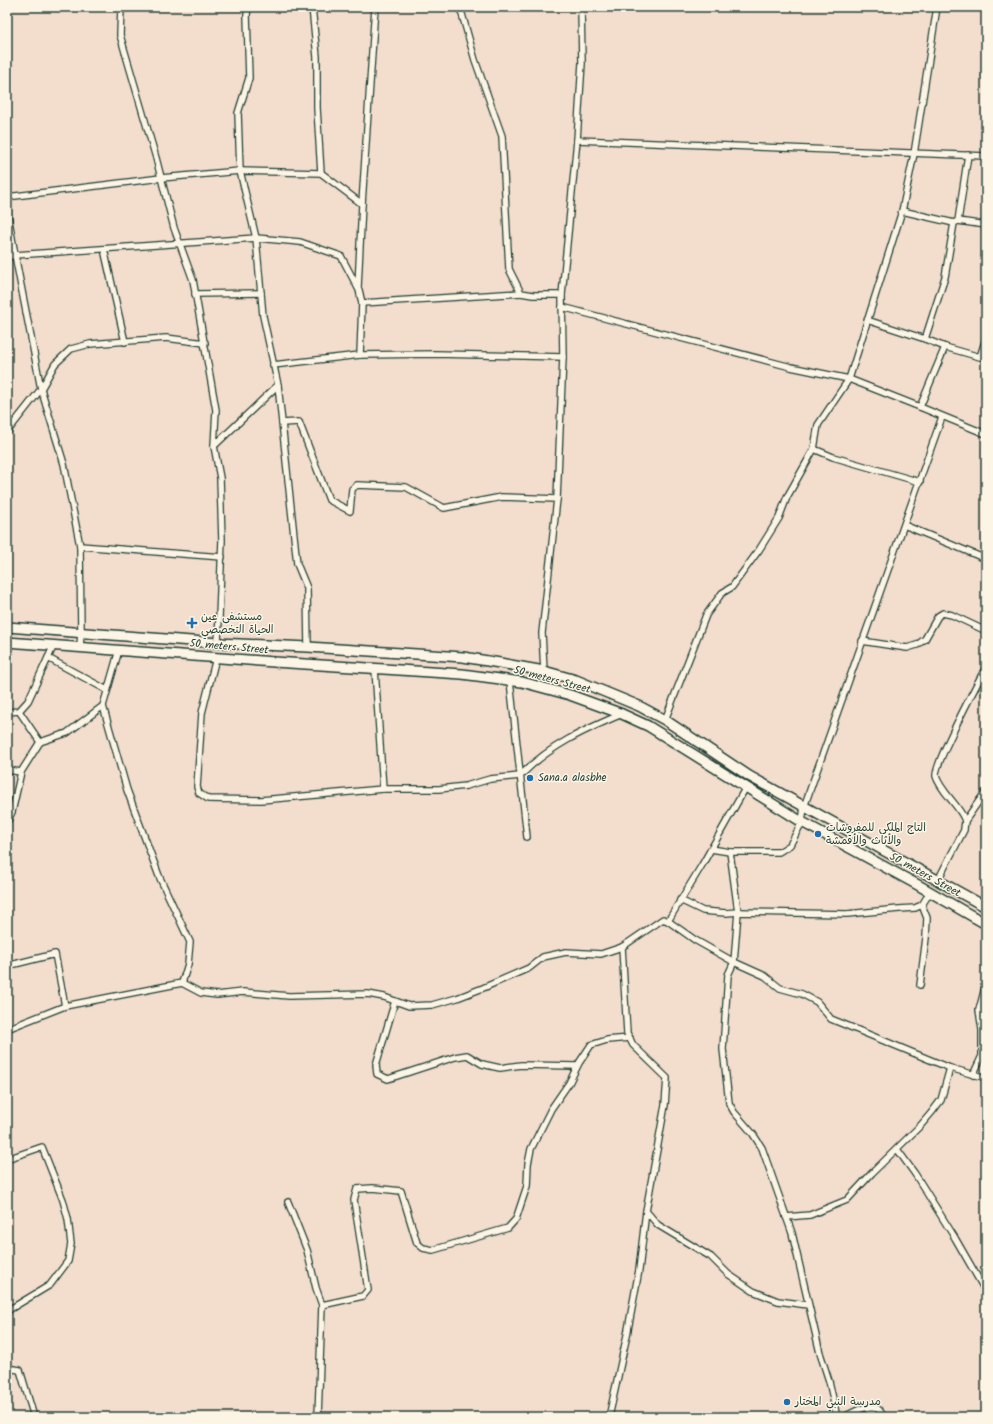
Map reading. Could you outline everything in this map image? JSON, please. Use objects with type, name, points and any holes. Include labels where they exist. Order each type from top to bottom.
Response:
[{"type":"main road","name":"50 meters Street","points":[[7,627],[218,643],[463,657],[544,671],[576,680],[639,706],[665,720],[749,776],[986,906]]},
{"type":"main road","name":"50 meters Street","points":[[7,642],[216,658],[462,674],[522,682],[570,695],[622,714],[648,726],[802,822],[986,924]]},
{"type":"main road","points":[[273,646],[274,662]]},
{"type":"main road","points":[[570,695],[576,680]]},
{"type":"main road","points":[[918,885],[923,872]]},
{"type":"street","points":[[122,7],[120,35],[161,178],[178,244],[193,280],[216,410],[214,446],[220,478],[222,540],[218,643]]},
{"type":"street","points":[[248,7],[249,78],[238,113],[240,171],[256,238],[263,316],[278,385],[297,564],[307,588],[308,647]]},
{"type":"street","points":[[312,7],[317,57],[317,108],[321,173]]},
{"type":"street","points":[[358,288],[375,7]]},
{"type":"street","points":[[460,7],[475,60],[502,136],[509,269],[520,293]]},
{"type":"street","points":[[544,671],[542,633],[557,499],[563,357],[562,295],[577,140],[582,63],[581,7]]},
{"type":"street","points":[[665,720],[706,615],[722,593],[732,587],[759,550],[779,518],[787,497],[814,449],[818,425],[849,379],[902,211],[914,154],[937,7]]},
{"type":"street","points":[[577,140],[986,156]]},
{"type":"street","points":[[925,339],[945,277],[968,155]]},
{"type":"street","points":[[7,197],[161,178],[240,171],[321,173],[362,204]]},
{"type":"street","points":[[7,209],[41,389],[64,464],[80,546],[82,632],[80,647]]},
{"type":"street","points":[[902,211],[956,222],[986,226]]},
{"type":"street","points":[[7,257],[256,238],[300,242],[341,256],[358,288],[362,303],[360,355]]},
{"type":"street","points":[[104,249],[124,342]]},
{"type":"street","points":[[195,294],[261,292]]},
{"type":"street","points":[[362,303],[520,293],[533,295],[562,295]]},
{"type":"street","points":[[562,307],[791,367],[849,379],[986,434]]},
{"type":"street","points":[[867,320],[945,347],[983,358],[986,338]]},
{"type":"street","points":[[7,432],[41,389],[56,364],[71,349],[90,344],[166,338],[205,343]]},
{"type":"street","points":[[920,407],[945,347]]},
{"type":"street","points":[[273,365],[360,355],[436,354],[563,357]]},
{"type":"street","points":[[214,446],[278,385]]},
{"type":"street","points":[[711,849],[730,852],[779,852],[790,845],[802,822],[804,807],[942,417]]},
{"type":"street","points":[[282,423],[299,422],[329,500],[350,511],[352,489],[357,485],[406,486],[444,508],[502,497],[557,499]]},
{"type":"street","points":[[814,449],[833,457],[920,482]]},
{"type":"street","points":[[904,525],[986,559]]},
{"type":"street","points":[[80,546],[222,557]]},
{"type":"street","points":[[862,641],[907,648],[917,645],[925,639],[938,616],[943,614],[952,615],[986,631]]},
{"type":"street","points":[[7,712],[19,711],[28,701],[54,645]]},
{"type":"street","points":[[118,650],[102,706],[127,790],[160,876],[190,942],[188,964],[182,983]]},
{"type":"street","points":[[48,658],[107,690]]},
{"type":"street","points":[[216,658],[202,713],[197,787],[199,793],[208,799],[261,800],[383,789],[439,789],[466,786],[490,779],[520,776],[533,762],[559,744],[596,725],[622,714]]},
{"type":"street","points":[[965,821],[936,776],[937,770],[951,737],[986,667]]},
{"type":"street","points":[[375,669],[383,789]]},
{"type":"street","points":[[510,681],[527,837]]},
{"type":"street","points":[[7,822],[12,812],[21,772],[40,742],[67,732],[102,706]]},
{"type":"street","points":[[19,711],[40,742]]},
{"type":"street","points":[[7,770],[21,772]]},
{"type":"street","points":[[668,920],[746,787]]},
{"type":"street","points":[[938,880],[964,830],[965,821],[986,791]]},
{"type":"street","points":[[730,852],[738,912],[734,962],[728,975],[723,1049],[729,1103],[734,1112],[762,1148],[792,1233],[808,1304],[837,1417]]},
{"type":"street","points":[[680,900],[703,911],[726,913],[847,914],[915,908],[922,905],[930,892]]},
{"type":"street","points":[[920,985],[927,918],[922,905]]},
{"type":"street","points":[[7,1029],[65,1006],[182,983],[201,993],[217,995],[243,992],[289,996],[368,994],[384,997],[409,1006],[432,1005],[457,998],[529,968],[543,956],[566,952],[601,954],[622,947],[663,920],[668,920],[695,940],[734,962],[765,976],[780,988],[802,994],[817,1002],[831,1018],[950,1068],[986,1078]]},
{"type":"street","points":[[609,1417],[627,1335],[639,1270],[646,1211],[665,1105],[667,1078],[633,1045],[627,1033],[622,947]]},
{"type":"street","points":[[7,966],[55,954],[65,1006]]},
{"type":"street","points":[[974,1075],[982,1056],[982,1030],[979,1010],[986,984]]},
{"type":"street","points":[[395,1001],[376,1065],[377,1074],[388,1079],[455,1057],[467,1055],[482,1064],[500,1068],[521,1065],[577,1066]]},
{"type":"street","points":[[322,1305],[363,1296],[368,1290],[354,1200],[358,1189],[373,1188],[401,1191],[417,1243],[423,1248],[433,1250],[508,1228],[516,1219],[527,1186],[528,1164],[531,1149],[551,1109],[569,1082],[577,1066],[591,1045],[607,1040],[630,1038]]},
{"type":"street","points":[[786,1217],[810,1215],[848,1200],[872,1173],[921,1125],[941,1100],[950,1068]]},
{"type":"street","points":[[7,1159],[42,1147],[63,1200],[68,1219],[71,1244],[68,1261],[50,1284],[7,1311]]},
{"type":"street","points":[[897,1149],[915,1174],[955,1238],[986,1292]]},
{"type":"street","points":[[288,1202],[307,1250],[316,1288],[322,1305],[318,1417]]},
{"type":"street","points":[[646,1211],[658,1225],[711,1257],[728,1274],[752,1291],[778,1301],[808,1304]]},
{"type":"street","points":[[7,1368],[20,1370],[34,1417]]},
{"type":"street","points":[[844,1417],[871,1406],[877,1408],[884,1417]]},
{"type":"place","name":"مستشفى عين الحياة التخصصي","points":[[192,623]]},
{"type":"place","name":"Sana.a alasbhe","points":[[530,778]]},
{"type":"place","name":"التاج الملكي للمفروشات والأثاث والأقمشة","points":[[818,834]]},
{"type":"place","name":"مدرسة النبي المختار","points":[[787,1402]]}]
